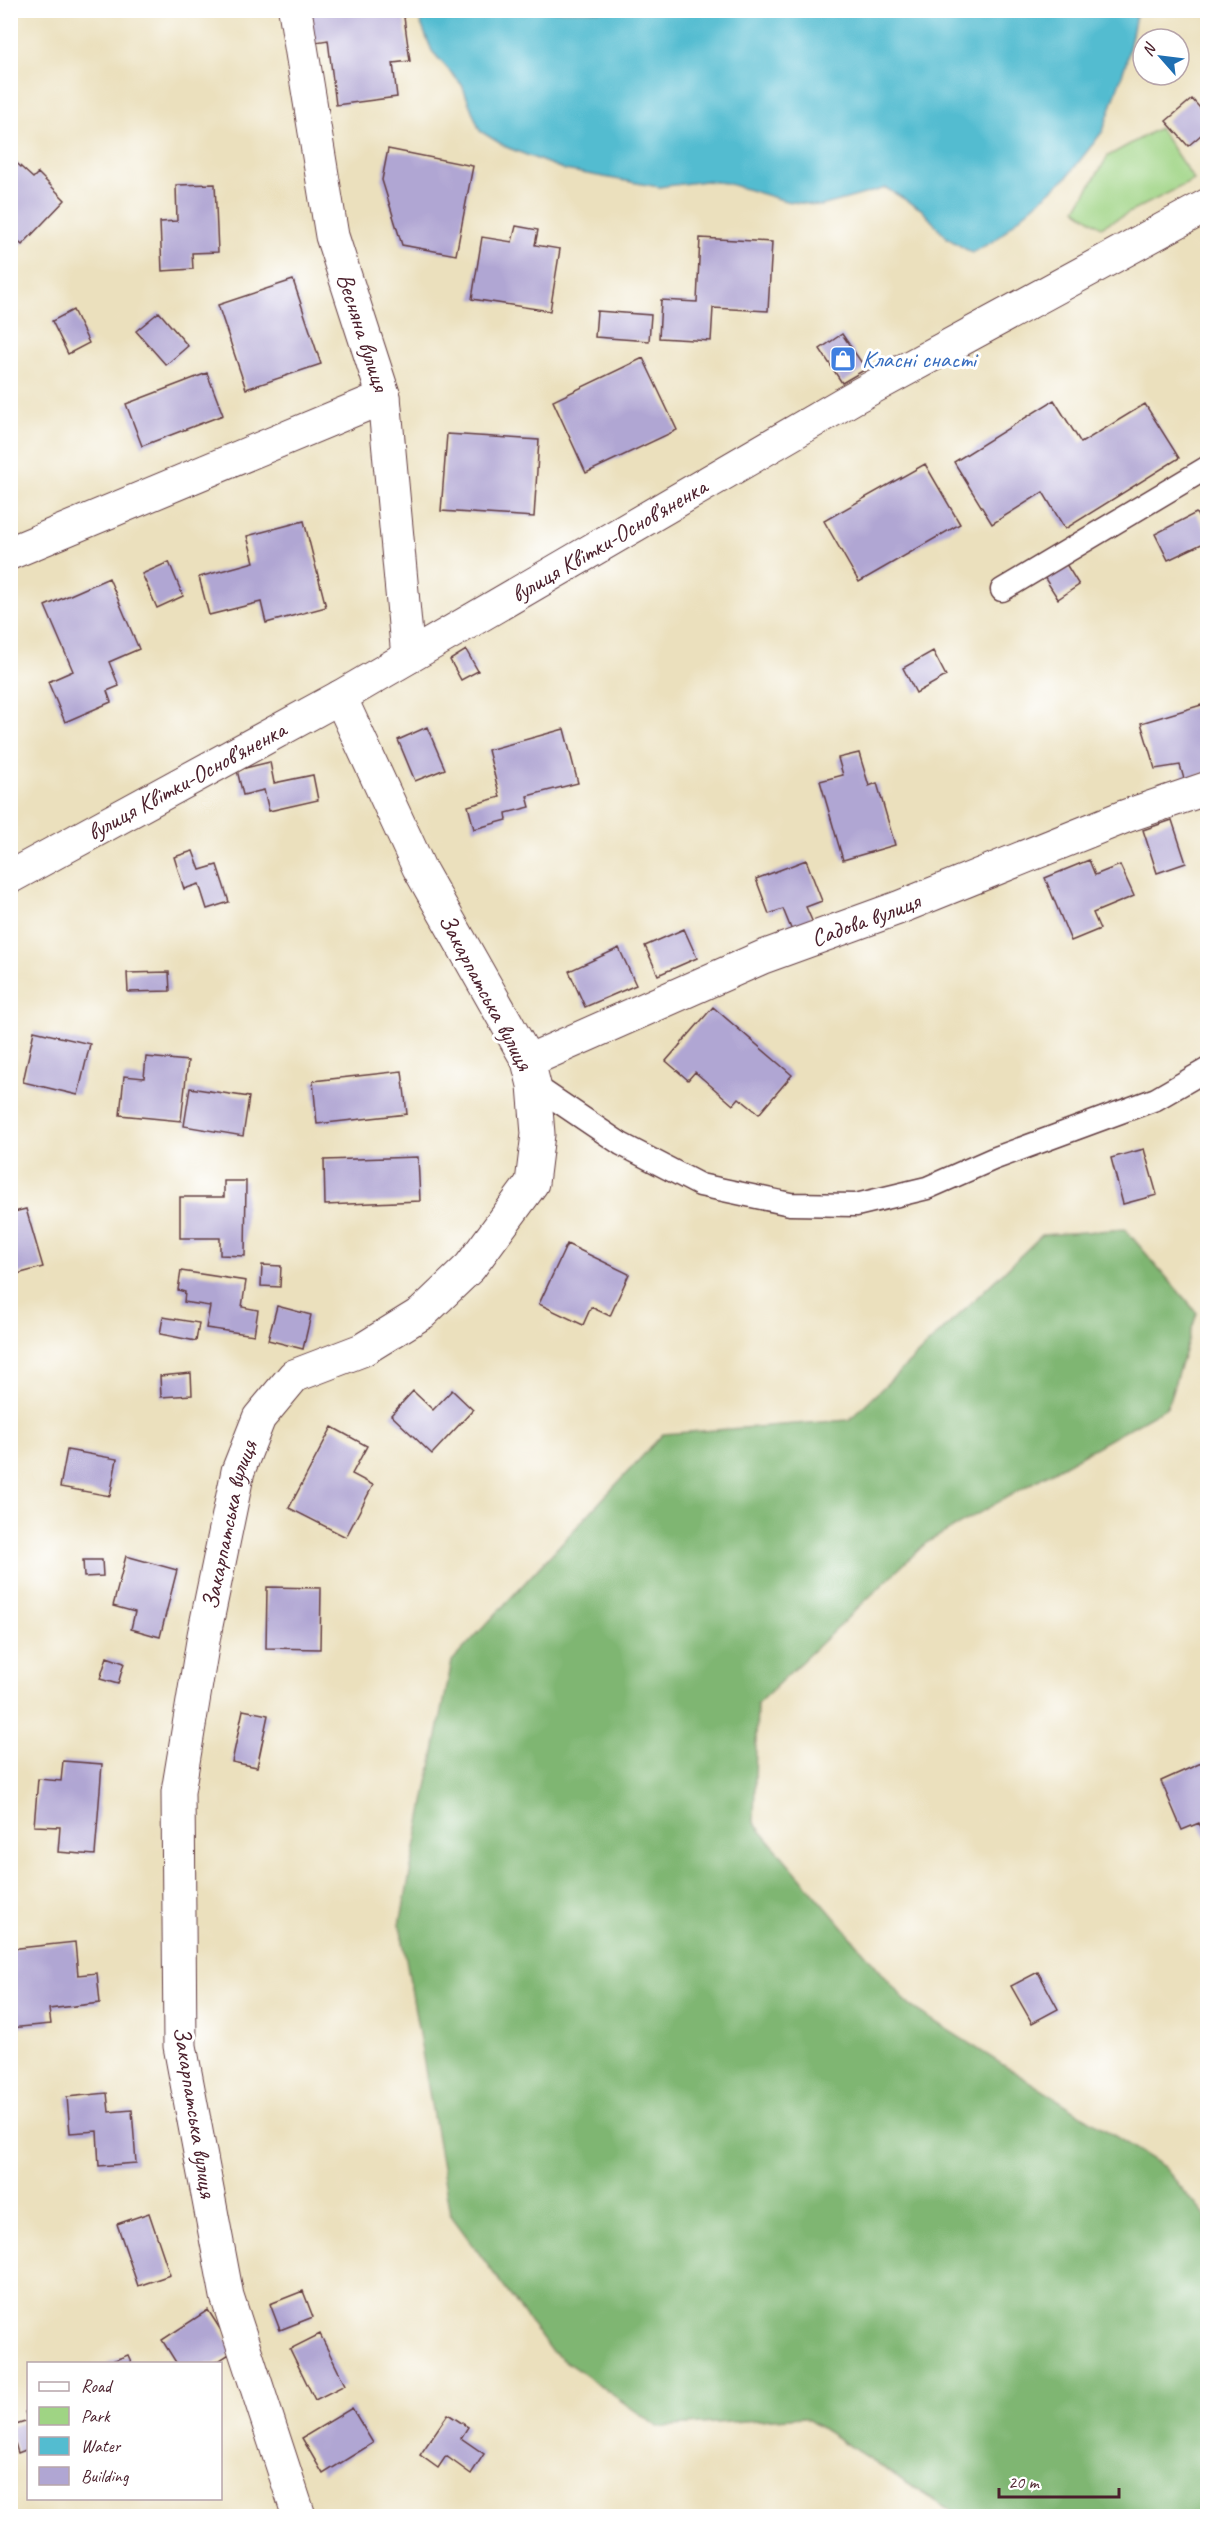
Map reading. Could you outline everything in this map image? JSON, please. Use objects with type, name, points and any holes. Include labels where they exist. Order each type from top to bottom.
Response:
[{"type":"street","name":"Весняна вулиця","points":[[295,10],[332,236],[384,397],[408,657]]},
{"type":"street","name":"вулиця Квітки-Основ’яненка","points":[[10,877],[340,697],[853,398],[1208,205]]},
{"type":"street","points":[[10,553],[384,397]]},
{"type":"street","name":"Закарпатська вулиця","points":[[299,2517],[227,2296],[180,2046],[178,1804],[204,1635],[238,1471],[259,1418],[294,1376],[362,1350],[422,1313],[470,1267],[532,1183],[538,1134],[531,1073],[419,868],[340,697]]},
{"type":"street","name":"Садова вулиця","points":[[531,1073],[763,957],[898,908],[1126,816],[1208,788]]},
{"type":"lane","points":[[1002,590],[1208,466]]},
{"type":"lane","points":[[531,1073],[621,1144],[700,1185],[790,1204],[856,1205],[927,1188],[993,1159],[1156,1099],[1208,1069]]},
{"type":"green space","points":[[1159,128],[1194,180],[1101,227],[1076,209],[1108,156]]},
{"type":"green space","points":[[1125,1229],[1197,1313],[1167,1407],[926,1543],[757,1704],[754,1823],[910,2006],[1164,2167],[1207,2218],[1207,2516],[959,2516],[804,2417],[658,2427],[551,2351],[450,2214],[400,1924],[452,1661],[663,1434],[849,1420],[1042,1235]]},
{"type":"water","points":[[1137,10],[1133,27],[1131,27],[1126,63],[1103,131],[1067,177],[997,239],[972,253],[947,238],[921,209],[886,188],[821,206],[786,201],[726,183],[705,181],[659,187],[565,170],[506,147],[480,131],[462,85],[432,51],[416,11]]},
{"type":"building","points":[[305,10],[403,10],[410,61],[393,63],[397,97],[336,105],[328,40],[310,43]]},
{"type":"building","points":[[1192,99],[1208,117],[1208,129],[1188,146],[1166,121]]},
{"type":"building","points":[[388,149],[473,166],[456,255],[402,245],[382,180]]},
{"type":"building","points":[[10,157],[33,178],[38,173],[65,200],[22,245],[10,234]]},
{"type":"building","points":[[215,184],[218,252],[192,253],[193,269],[162,271],[160,222],[177,221],[176,185]]},
{"type":"building","points":[[516,226],[538,230],[535,245],[560,249],[550,311],[472,299],[482,237],[512,242]]},
{"type":"building","points":[[700,238],[772,242],[768,311],[713,308],[711,341],[659,338],[661,300],[697,302]]},
{"type":"building","points":[[293,280],[321,364],[246,389],[218,305]]},
{"type":"building","points":[[73,310],[89,343],[68,354],[52,321]]},
{"type":"building","points":[[597,311],[651,315],[649,341],[595,337]]},
{"type":"building","points":[[159,312],[188,346],[166,365],[136,331]]},
{"type":"building","name":"Класні снасті","points":[[842,334],[866,369],[842,383],[820,349]]},
{"type":"building","points":[[643,358],[677,430],[586,473],[553,401]]},
{"type":"building","points":[[207,373],[223,415],[142,446],[126,404]]},
{"type":"building","points":[[1054,400],[1081,443],[1145,404],[1179,458],[1065,529],[1043,492],[992,524],[954,462]]},
{"type":"building","points":[[447,434],[539,440],[534,517],[441,511]]},
{"type":"building","points":[[925,464],[960,524],[859,582],[824,521]]},
{"type":"building","points":[[1196,513],[1208,535],[1208,541],[1168,560],[1155,534]]},
{"type":"building","points":[[304,521],[326,607],[266,623],[261,602],[209,615],[199,577],[254,562],[247,536]]},
{"type":"building","points":[[169,562],[183,596],[157,608],[142,574]]},
{"type":"building","points":[[1066,564],[1079,585],[1058,599],[1044,577]]},
{"type":"building","points":[[109,578],[139,649],[109,662],[119,686],[107,691],[111,702],[65,722],[48,682],[73,671],[45,606]]},
{"type":"building","points":[[466,650],[478,671],[461,680],[450,660]]},
{"type":"building","points":[[933,651],[946,676],[916,693],[903,668]]},
{"type":"building","points":[[1208,703],[1208,772],[1184,779],[1180,765],[1155,769],[1141,723]]},
{"type":"building","points":[[427,727],[445,769],[415,781],[398,740]]},
{"type":"building","points":[[564,729],[578,783],[527,796],[530,807],[506,813],[507,820],[474,829],[468,806],[500,797],[488,750]]},
{"type":"building","points":[[859,753],[869,786],[877,783],[895,845],[843,860],[820,781],[843,775],[838,758]]},
{"type":"building","points":[[270,762],[274,783],[313,775],[318,800],[269,811],[264,790],[243,795],[237,770]]},
{"type":"building","points":[[1172,820],[1186,863],[1157,873],[1143,830]]},
{"type":"building","points":[[193,851],[200,870],[217,865],[229,902],[207,909],[199,884],[184,889],[174,857]]},
{"type":"building","points":[[806,860],[822,901],[806,907],[813,923],[792,931],[783,909],[769,914],[756,879]]},
{"type":"building","points":[[1089,860],[1095,875],[1120,865],[1134,896],[1093,913],[1100,929],[1071,941],[1045,878]]},
{"type":"building","points":[[684,929],[697,958],[658,975],[645,946]]},
{"type":"building","points":[[619,948],[636,985],[585,1007],[569,971]]},
{"type":"building","points":[[169,972],[170,991],[128,992],[127,973]]},
{"type":"building","points":[[713,1007],[792,1075],[759,1114],[739,1098],[733,1105],[695,1072],[688,1080],[666,1061]]},
{"type":"building","points":[[34,1031],[90,1044],[78,1095],[23,1082]]},
{"type":"building","points":[[146,1057],[188,1061],[181,1121],[120,1115],[124,1076],[144,1078]]},
{"type":"building","points":[[402,1071],[407,1114],[317,1124],[313,1081]]},
{"type":"building","points":[[190,1088],[249,1097],[243,1136],[184,1126]]},
{"type":"building","points":[[1144,1149],[1157,1195],[1123,1204],[1111,1158]]},
{"type":"building","points":[[418,1157],[420,1201],[325,1205],[324,1160]]},
{"type":"building","points":[[224,1181],[246,1181],[245,1256],[220,1255],[220,1238],[180,1238],[180,1197],[224,1197]]},
{"type":"building","points":[[26,1209],[43,1267],[10,1276],[10,1213]]},
{"type":"building","points":[[567,1244],[629,1274],[610,1316],[591,1307],[583,1325],[539,1304]]},
{"type":"building","points":[[262,1265],[281,1266],[280,1287],[261,1286]]},
{"type":"building","points":[[181,1271],[246,1281],[242,1307],[258,1310],[254,1335],[206,1328],[210,1306],[184,1302],[185,1292],[178,1290]]},
{"type":"building","points":[[277,1306],[311,1315],[303,1349],[268,1340]]},
{"type":"building","points":[[163,1317],[199,1323],[196,1341],[160,1334]]},
{"type":"building","points":[[191,1373],[192,1395],[161,1397],[160,1376]]},
{"type":"building","points":[[452,1390],[473,1410],[432,1454],[391,1415],[413,1391],[433,1410]]},
{"type":"building","points":[[332,1427],[367,1446],[352,1474],[373,1485],[346,1537],[289,1508]]},
{"type":"building","points":[[67,1450],[117,1459],[110,1496],[60,1487]]},
{"type":"building","points":[[126,1556],[177,1570],[160,1637],[131,1629],[135,1612],[113,1606]]},
{"type":"building","points":[[83,1560],[102,1560],[103,1576],[84,1577]]},
{"type":"building","points":[[267,1587],[321,1588],[320,1649],[266,1648]]},
{"type":"building","points":[[107,1657],[124,1663],[118,1684],[100,1679]]},
{"type":"building","points":[[243,1710],[268,1715],[257,1767],[232,1762]]},
{"type":"building","points":[[1208,1760],[1208,1843],[1199,1823],[1182,1830],[1161,1781]]},
{"type":"building","points":[[63,1761],[102,1764],[95,1855],[58,1852],[60,1827],[34,1826],[38,1779],[61,1781]]},
{"type":"building","points":[[75,1942],[78,1975],[97,1973],[100,2003],[49,2009],[51,2024],[10,2028],[10,1949]]},
{"type":"building","points":[[1038,1972],[1058,2009],[1032,2023],[1011,1986]]},
{"type":"building","points":[[107,2093],[109,2112],[132,2110],[136,2163],[99,2166],[97,2131],[70,2133],[67,2097]]},
{"type":"building","points":[[149,2213],[170,2275],[138,2286],[117,2224]]},
{"type":"building","points":[[303,2291],[313,2317],[280,2330],[270,2304]]},
{"type":"building","points":[[208,2310],[234,2351],[217,2362],[176,2362],[162,2340]]},
{"type":"building","points":[[320,2334],[345,2385],[315,2400],[290,2349]]},
{"type":"building","points":[[128,2355],[131,2362],[110,2362]]},
{"type":"building","points":[[352,2408],[373,2443],[323,2474],[302,2438]]},
{"type":"building","points":[[448,2414],[468,2427],[461,2438],[484,2454],[471,2474],[446,2456],[438,2468],[420,2455]]},
{"type":"building","points":[[27,2421],[27,2449],[18,2453],[10,2427]]},
{"type":"place","name":"Класні снасті","points":[[843,359]]}]
